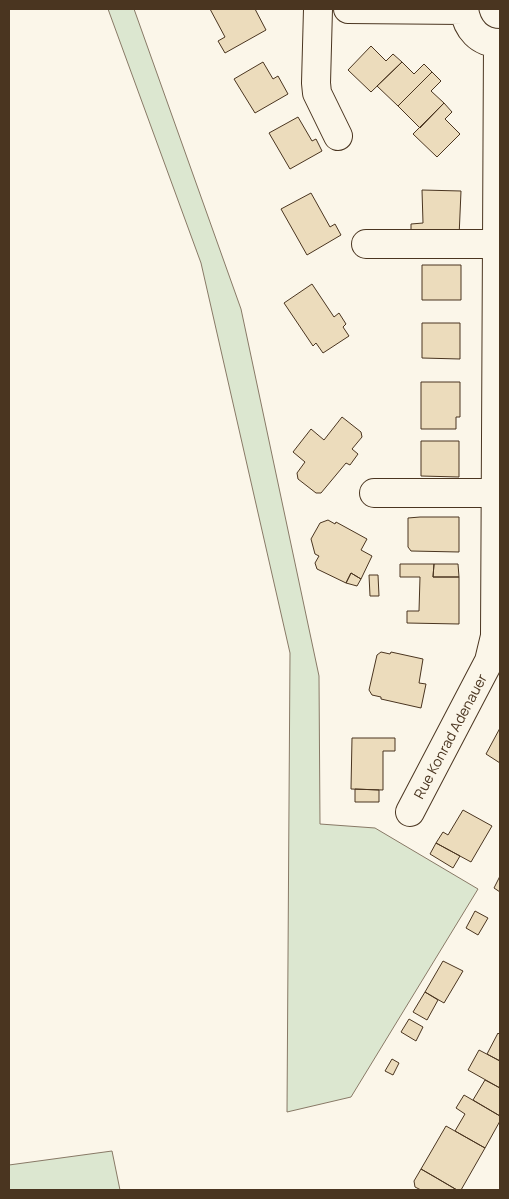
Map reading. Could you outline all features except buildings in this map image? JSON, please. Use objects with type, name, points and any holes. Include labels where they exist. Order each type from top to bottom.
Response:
[{"type":"street","points":[[318,9],[317,93],[338,136]]},
{"type":"street","points":[[348,9],[464,9],[466,20],[474,33],[487,41],[499,43]]},
{"type":"street","name":"Rue Konrad Adenauer","points":[[410,812],[495,666],[499,43]]},
{"type":"street","points":[[366,244],[497,244]]},
{"type":"street","points":[[374,493],[497,504]]},
{"type":"green space","points":[[108,9],[134,9],[241,309],[319,676],[320,824],[375,828],[478,889],[351,1097],[287,1112],[290,653],[201,263]]},
{"type":"green space","points":[[112,1151],[120,1190],[9,1190],[9,1165]]}]
